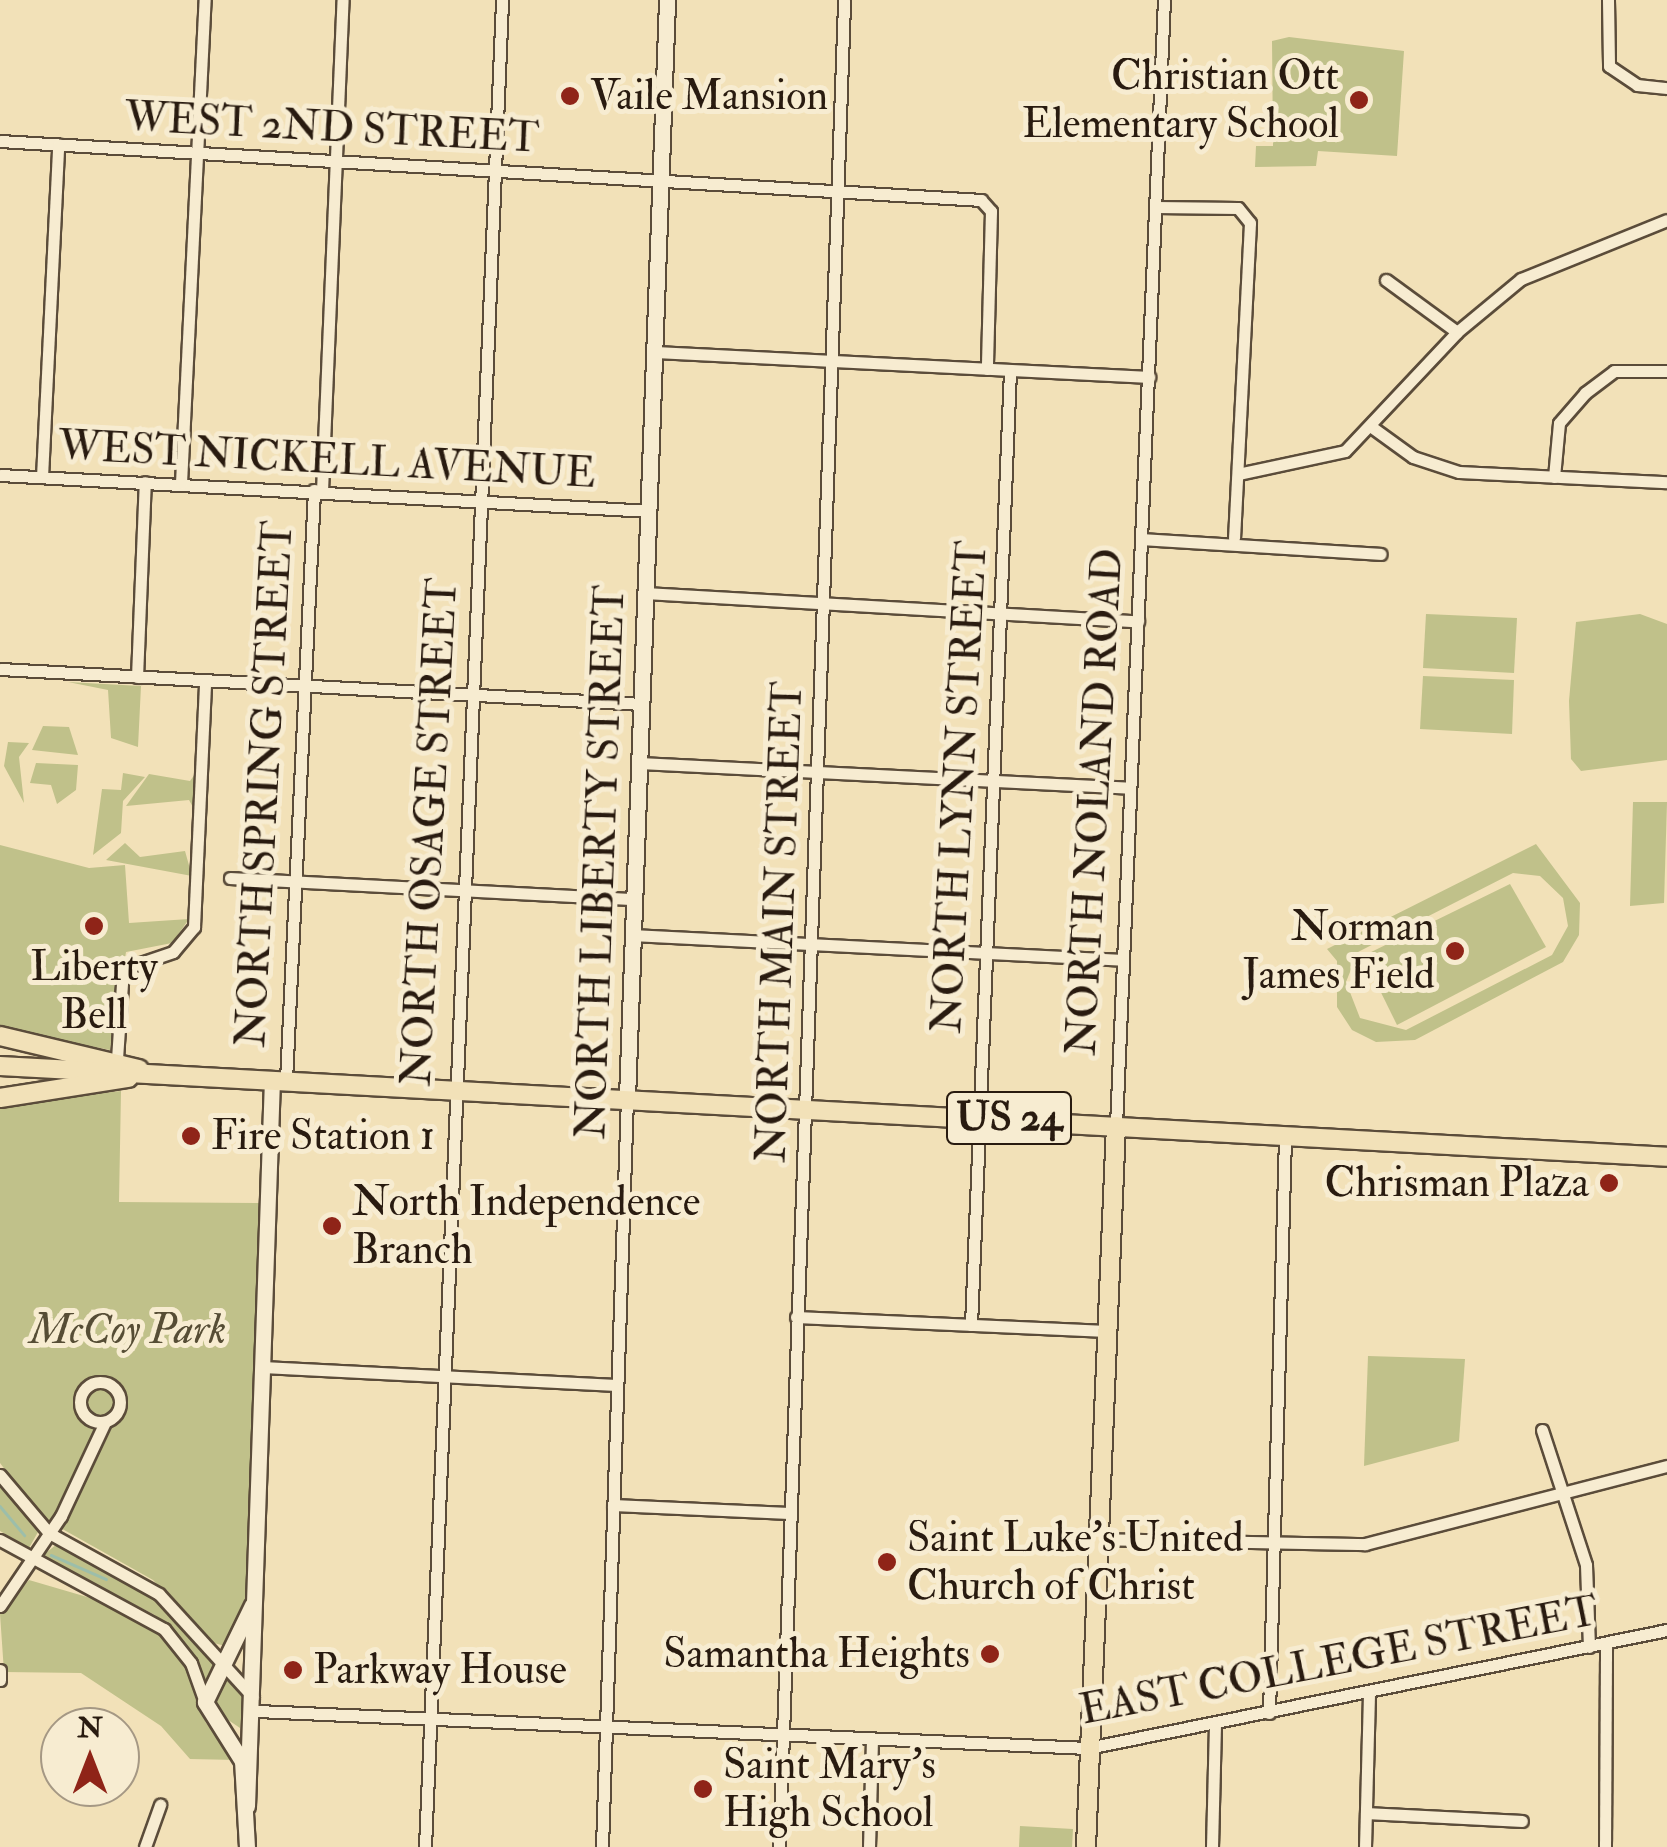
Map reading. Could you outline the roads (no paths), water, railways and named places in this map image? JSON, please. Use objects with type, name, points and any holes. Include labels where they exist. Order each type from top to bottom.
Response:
[{"type":"main road","name":"NORTH LIBERTY STREET","points":[[626,1098],[668,0]]},
{"type":"main road","points":[[0,1036],[117,1059],[148,1074]]},
{"type":"main road","name":"US 24","points":[[0,1066],[804,1106],[1667,1157]]},
{"type":"main road","points":[[0,1098],[148,1074]]},
{"type":"main road","name":"NORTH SPRING STREET","points":[[246,1847],[256,1711],[263,1367],[279,1080]]},
{"type":"main road","name":"NORTH NOLAND ROAD","points":[[1086,1847],[1116,1126]]},
{"type":"main road","name":"NORTH SPRING STREET","points":[[205,1702],[238,1643],[256,1591]]},
{"type":"main road","points":[[205,1702],[213,1725],[230,1734]]},
{"type":"main road","name":"NORTH SPRING STREET","points":[[230,1734],[247,1806]]},
{"type":"street","points":[[181,484],[206,0]]},
{"type":"street","name":"NORTH SPRING STREET","points":[[279,1080],[302,686],[318,490],[344,0]]},
{"type":"street","name":"NORTH OSAGE STREET","points":[[425,1847],[452,1089],[502,0]]},
{"type":"street","name":"NORTH MAIN STREET","points":[[779,1847],[796,1317],[826,604],[844,0]]},
{"type":"street","name":"NORTH NOLAND ROAD","points":[[1116,1126],[1164,0]]},
{"type":"street","points":[[1608,0],[1609,66],[1638,85],[1667,88]]},
{"type":"street","name":"WEST 2ND STREET","points":[[0,141],[336,158],[982,200],[991,210],[987,369]]},
{"type":"street","points":[[42,476],[58,144]]},
{"type":"street","points":[[1156,207],[1242,212],[1250,223],[1234,538]]},
{"type":"street","points":[[1238,474],[1317,464],[1374,428],[1457,332],[1551,262],[1667,220]]},
{"type":"street","points":[[1386,280],[1457,332]]},
{"type":"street","points":[[656,352],[1149,377]]},
{"type":"street","name":"NORTH LYNN STREET","points":[[970,1325],[1010,371]]},
{"type":"street","points":[[1554,477],[1558,423],[1585,393],[1614,371],[1667,371]]},
{"type":"street","points":[[1374,428],[1433,466],[1667,482]]},
{"type":"street","name":"WEST NICKELL AVENUE","points":[[0,474],[650,511]]},
{"type":"street","points":[[137,677],[145,482]]},
{"type":"street","points":[[1142,539],[1234,538],[1381,554]]},
{"type":"street","points":[[646,593],[1138,621]]},
{"type":"street","points":[[0,669],[642,704]]},
{"type":"street","points":[[117,1059],[123,969],[173,952],[194,927],[205,681]]},
{"type":"street","points":[[640,763],[1129,788]]},
{"type":"street","points":[[230,878],[634,899]]},
{"type":"street","points":[[632,934],[1122,960]]},
{"type":"street","name":"NORTH LIBERTY STREET","points":[[602,1847],[626,1098]]},
{"type":"street","points":[[1268,1713],[1285,1136]]},
{"type":"street","points":[[796,1317],[1108,1332]]},
{"type":"street","points":[[263,1367],[616,1385]]},
{"type":"street","points":[[0,1606],[49,1533],[105,1422]]},
{"type":"street","points":[[1542,1430],[1586,1564],[1589,1646]]},
{"type":"street","points":[[1096,1539],[1365,1544],[1667,1466]]},
{"type":"street","points":[[0,1475],[49,1533],[159,1594],[223,1666],[256,1711],[230,1734]]},
{"type":"street","points":[[613,1505],[789,1513]]},
{"type":"street","points":[[0,1540],[29,1563],[164,1629],[191,1663],[205,1702]]},
{"type":"street","name":"EAST COLLEGE STREET","points":[[256,1711],[1088,1748],[1369,1694],[1667,1630]]},
{"type":"street","points":[[203,1645],[238,1643]]},
{"type":"street","points":[[1605,1847],[1606,1643]]},
{"type":"street","points":[[0,1670],[0,1680]]},
{"type":"street","points":[[1365,1847],[1369,1694]]},
{"type":"street","points":[[1212,1847],[1215,1724]]},
{"type":"street","points":[[868,1847],[872,1740]]},
{"type":"street","points":[[145,1847],[146,1823],[160,1805]]},
{"type":"street","points":[[1366,1813],[1522,1821]]},
{"type":"waterway","points":[[0,1506],[24,1535]]},
{"type":"waterway","points":[[51,1555],[106,1579]]},
{"type":"place","name":"Vaile Mansion","points":[[570,96]]},
{"type":"place","name":"Christian Ott Elementary School","points":[[1359,100]]},
{"type":"place","name":"Liberty Bell","points":[[94,926]]},
{"type":"place","name":"Norman James Field","points":[[1455,951]]},
{"type":"place","name":"Fire Station 1","points":[[191,1136]]},
{"type":"place","name":"Chrisman Plaza","points":[[1609,1183]]},
{"type":"place","name":"North Independence Branch","points":[[332,1226]]},
{"type":"place","name":"Saint Luke's United Church of Christ","points":[[887,1562]]},
{"type":"place","name":"Samantha Heights","points":[[990,1654]]},
{"type":"place","name":"Parkway House","points":[[293,1670]]},
{"type":"place","name":"Saint Mary's High School","points":[[703,1789]]},
{"type":"park label","name":"McCoy Park","points":[[128,1330]]}]
